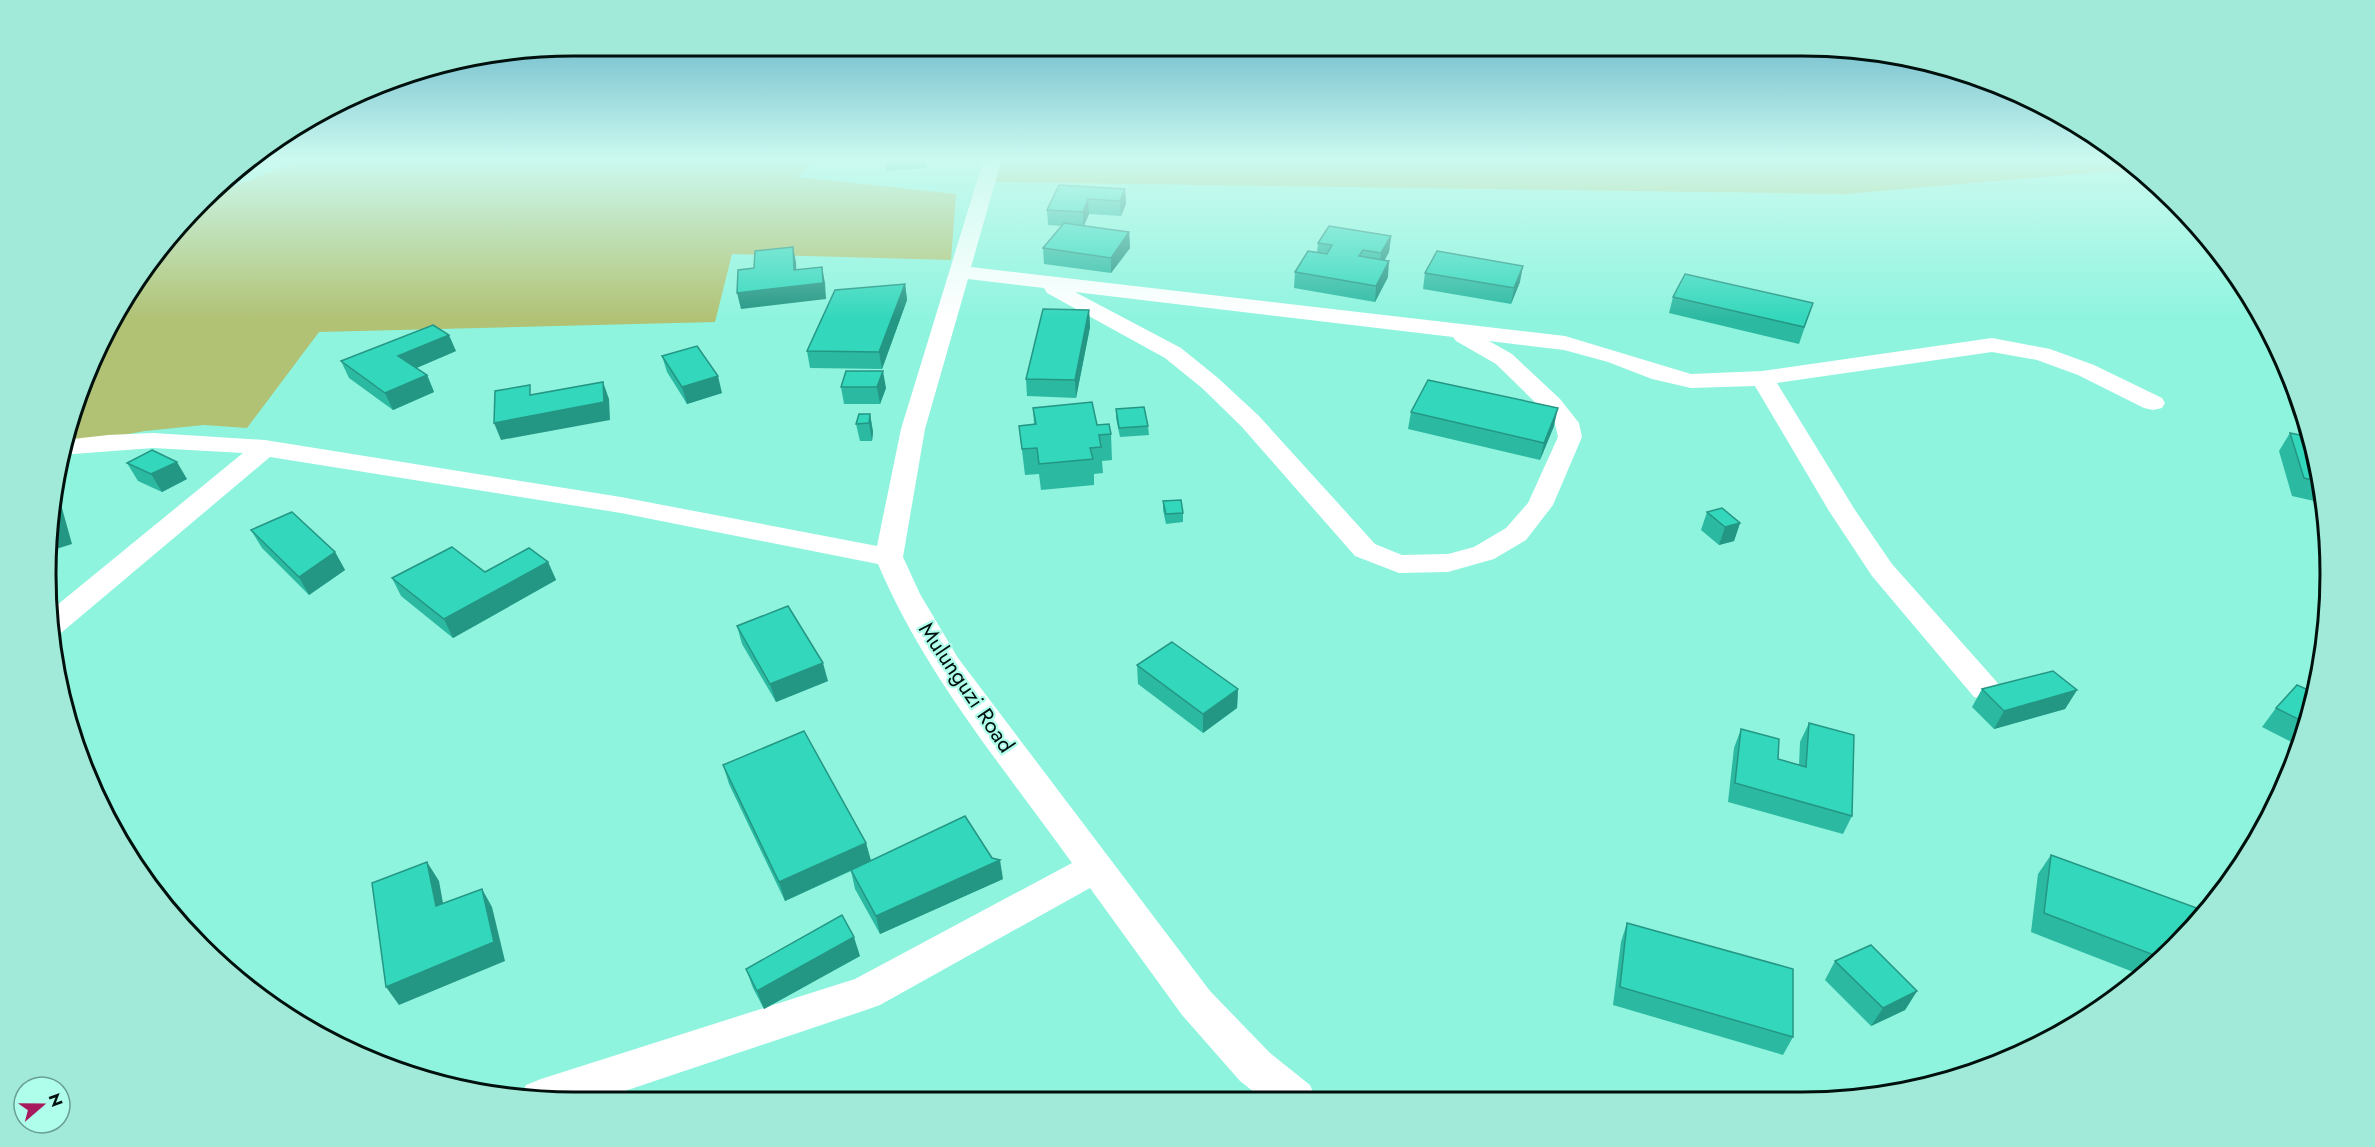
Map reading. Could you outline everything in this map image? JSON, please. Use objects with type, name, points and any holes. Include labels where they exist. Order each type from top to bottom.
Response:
[{"type":"street","points":[[71,447],[106,441],[152,439],[265,448],[647,510],[889,557],[913,429],[978,212]]},
{"type":"street","points":[[960,272],[1565,343],[1592,349],[1660,374],[1691,381],[1762,378],[1992,345],[2053,358],[2086,370],[2153,403]]},
{"type":"street","points":[[1039,281],[1173,353],[1210,383],[1250,421],[1365,550],[1399,564],[1448,563],[1484,553],[1516,534],[1540,505],[1569,437],[1567,423],[1551,404],[1504,359],[1449,328]]},
{"type":"street","points":[[1762,378],[1842,511],[1882,570],[1985,689]]},
{"type":"street","points":[[58,619],[265,448]]},
{"type":"street","name":"Mulunguzi Road","points":[[889,557],[906,594],[947,666],[1196,1003],[1255,1067],[1284,1091]]},
{"type":"street","points":[[566,1091],[866,993],[1097,867]]},
{"type":"green space","points":[[203,212],[955,212],[951,260],[732,254],[715,322],[319,332],[247,428],[204,425],[145,431],[72,444],[95,375],[125,314],[163,258]]},
{"type":"building","points":[[1064,223],[1129,232],[1111,258],[1043,248]]},
{"type":"building","points":[[1329,226],[1391,236],[1381,253],[1363,250],[1359,256],[1389,261],[1376,286],[1295,272],[1308,251],[1327,254],[1332,245],[1318,243]]},
{"type":"building","points":[[793,247],[794,270],[822,267],[823,283],[737,293],[738,270],[754,268],[755,251]]},
{"type":"building","points":[[1437,251],[1523,266],[1514,288],[1425,273]]},
{"type":"building","points":[[1685,274],[1813,303],[1804,327],[1673,297]]},
{"type":"building","points":[[905,284],[879,352],[807,351],[835,290]]},
{"type":"building","points":[[1043,309],[1089,310],[1075,380],[1026,379]]},
{"type":"building","points":[[433,325],[449,335],[398,356],[427,375],[385,393],[341,361]]},
{"type":"building","points":[[697,346],[718,376],[682,387],[662,356]]},
{"type":"building","points":[[846,371],[883,371],[877,387],[841,387]]},
{"type":"building","points":[[1428,380],[1558,408],[1544,443],[1411,412]]},
{"type":"building","points":[[603,382],[604,402],[494,423],[495,391],[530,385],[530,395]]},
{"type":"building","points":[[1092,402],[1097,425],[1109,424],[1111,434],[1099,435],[1101,447],[1090,448],[1093,459],[1039,464],[1037,448],[1022,449],[1019,426],[1036,424],[1033,408]]},
{"type":"building","points":[[1144,407],[1148,426],[1119,428],[1116,409]]},
{"type":"building","points":[[859,414],[870,414],[869,423],[856,424]]},
{"type":"building","points":[[2290,433],[2301,435],[2302,439],[2311,480],[2304,478]]},
{"type":"building","points":[[152,450],[177,462],[151,474],[127,463]]},
{"type":"building","points":[[1181,500],[1183,513],[1166,514],[1163,501]]},
{"type":"building","points":[[1722,508],[1740,523],[1725,527],[1707,512]]},
{"type":"building","points":[[292,512],[335,552],[299,577],[251,530]]},
{"type":"building","points":[[452,547],[485,572],[529,548],[548,562],[444,619],[392,578]]},
{"type":"building","points":[[788,606],[823,663],[770,684],[737,626]]},
{"type":"building","points":[[1172,642],[1238,689],[1203,714],[1137,665]]},
{"type":"building","points":[[2053,671],[2077,690],[2004,711],[1982,689]]},
{"type":"building","points":[[2297,685],[2307,689],[2298,719],[2276,708]]},
{"type":"building","points":[[1809,723],[1854,735],[1852,816],[1735,783],[1741,729],[1779,739],[1778,759],[1806,767]]},
{"type":"building","points":[[804,731],[866,843],[779,882],[723,765]]},
{"type":"building","points":[[965,816],[992,858],[1000,860],[876,916],[851,870]]},
{"type":"building","points":[[2051,855],[2197,908],[2152,954],[2044,913]]},
{"type":"building","points":[[427,862],[436,906],[482,889],[494,942],[386,987],[372,883]]},
{"type":"building","points":[[842,915],[854,937],[757,991],[746,969]]},
{"type":"building","points":[[1627,923],[1793,969],[1793,1037],[1620,987]]},
{"type":"building","points":[[1871,945],[1917,991],[1883,1008],[1835,961]]}]
